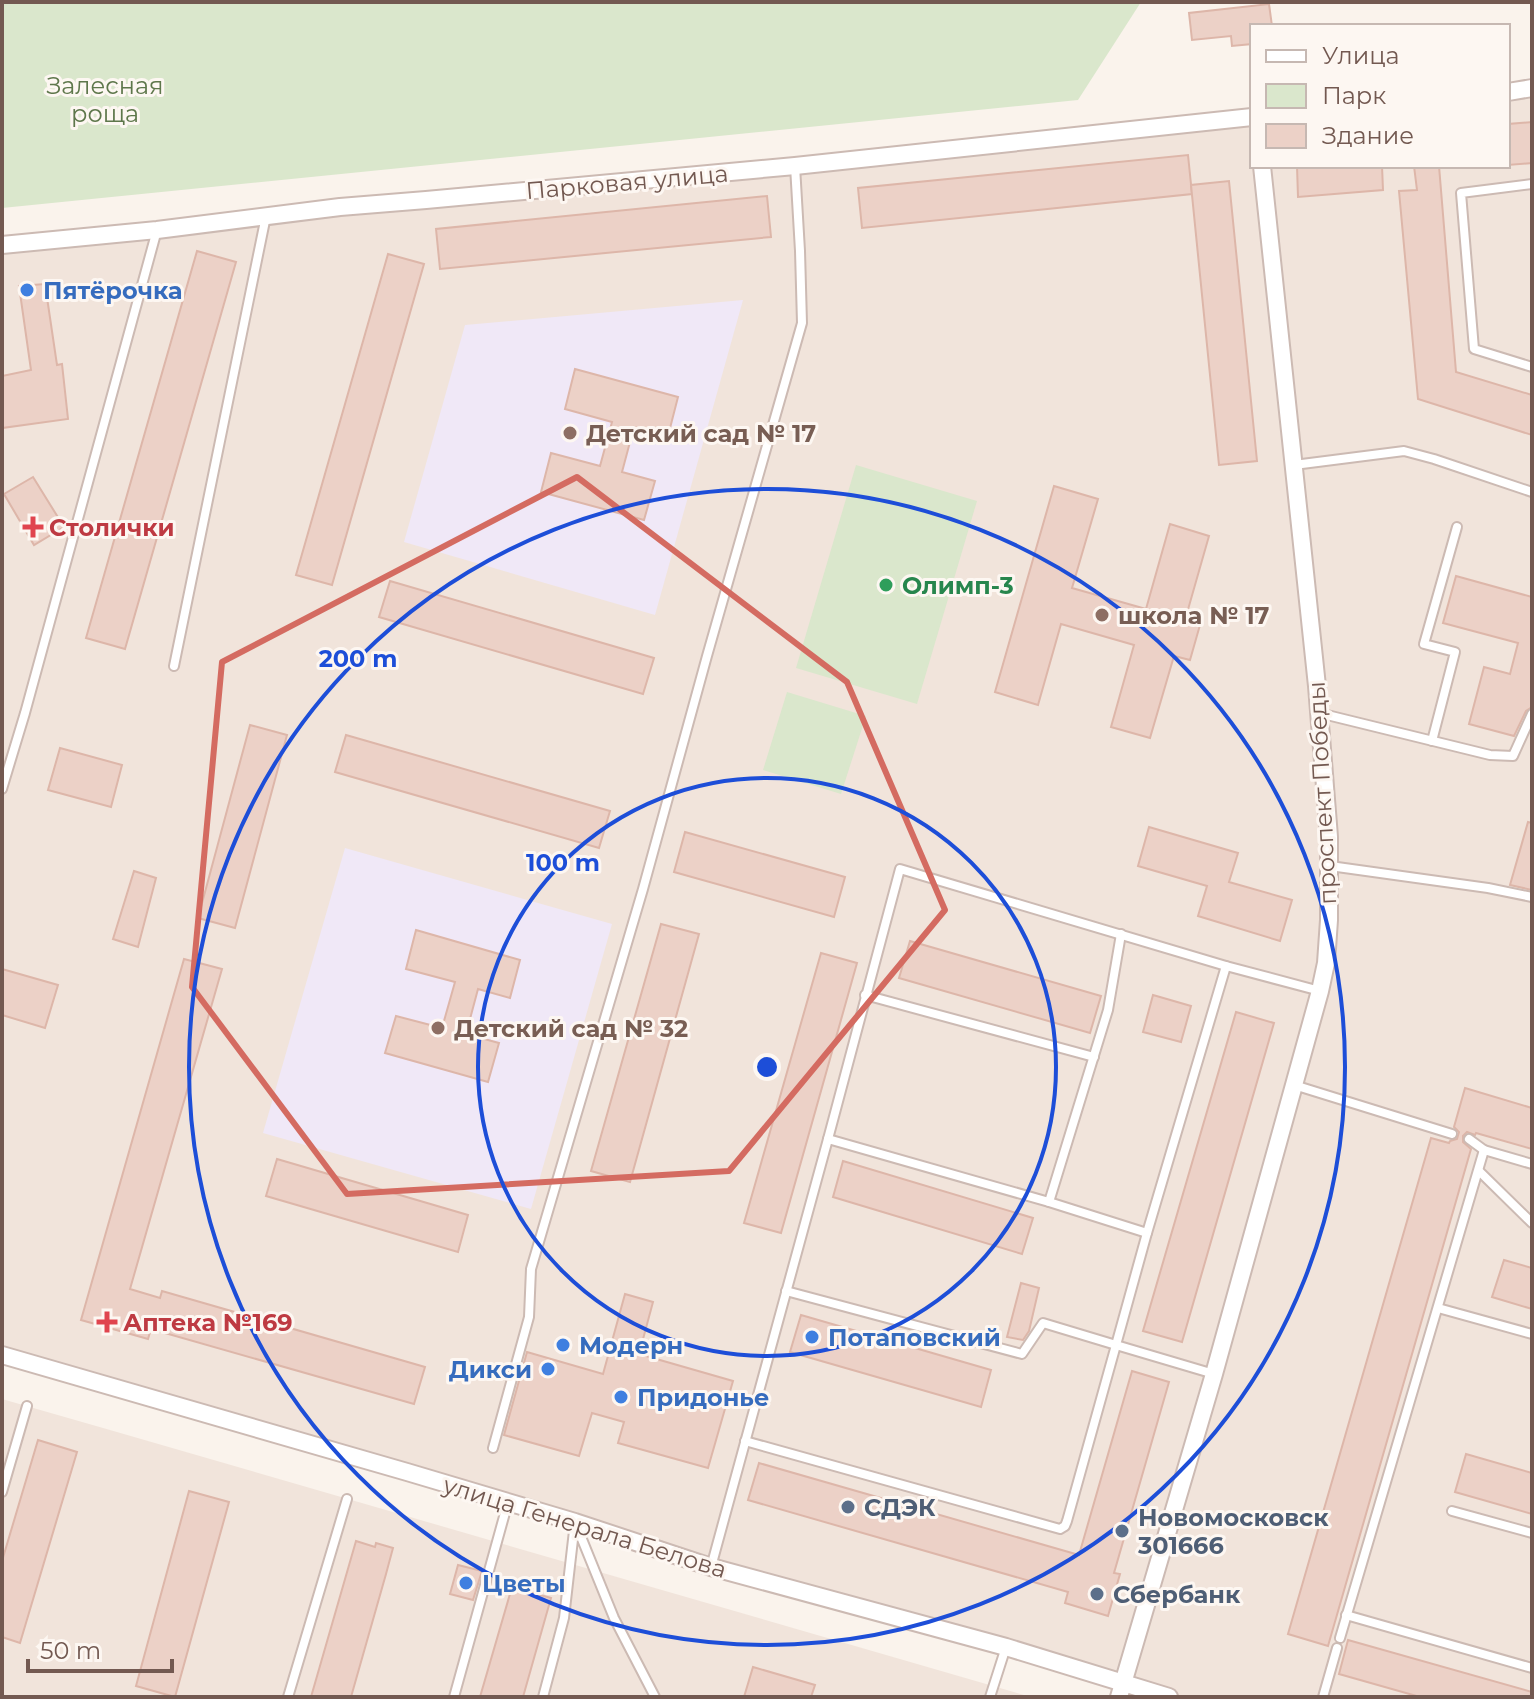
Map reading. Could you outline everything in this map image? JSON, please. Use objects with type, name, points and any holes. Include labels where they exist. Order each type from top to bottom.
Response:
[{"type":"street","points":[[1510,92],[1532,88]]},
{"type":"street","name":"Парковая улица","points":[[2,245],[157,230],[340,207],[795,166],[1250,117]]},
{"type":"street","name":"проспект Победы","points":[[1120,1690],[1214,1374],[1326,963],[1329,837],[1262,168]]},
{"type":"street","name":"улица Генерала Белова","points":[[2,1355],[575,1522],[711,1567],[1006,1647],[1120,1690],[1169,1697]]},
{"type":"lane","points":[[493,1448],[529,1317],[531,1269],[643,889],[802,323],[795,166]]},
{"type":"lane","points":[[1532,184],[1461,193],[1474,349],[1532,367]]},
{"type":"lane","points":[[174,666],[266,215]]},
{"type":"lane","points":[[2,789],[157,230]]},
{"type":"lane","points":[[1294,465],[1404,451],[1532,492]]},
{"type":"lane","points":[[1432,741],[1455,652],[1424,644],[1457,527]]},
{"type":"lane","points":[[1319,713],[1490,755],[1513,756],[1532,714]]},
{"type":"lane","points":[[1329,866],[1532,897]]},
{"type":"lane","points":[[711,1567],[900,869],[1320,991]]},
{"type":"lane","points":[[1049,1202],[1108,1010],[1121,934]]},
{"type":"lane","points":[[745,1441],[1060,1529],[1065,1526],[1226,966]]},
{"type":"lane","points":[[865,995],[1094,1057]]},
{"type":"lane","points":[[1294,1085],[1452,1134]]},
{"type":"lane","points":[[828,1139],[1147,1233]]},
{"type":"lane","points":[[1469,1139],[1484,1150],[1532,1164]]},
{"type":"lane","points":[[1340,1638],[1484,1150]]},
{"type":"lane","points":[[1479,1171],[1532,1223]]},
{"type":"lane","points":[[786,1291],[1022,1354],[1043,1323],[1214,1374]]},
{"type":"lane","points":[[1438,1308],[1532,1334]]},
{"type":"lane","points":[[2,1492],[27,1406]]},
{"type":"lane","points":[[288,1697],[347,1499]]},
{"type":"lane","points":[[454,1697],[508,1502]]},
{"type":"lane","points":[[1452,1511],[1532,1533]]},
{"type":"lane","points":[[543,1697],[564,1618],[575,1522]]},
{"type":"lane","points":[[575,1522],[614,1618],[655,1697]]},
{"type":"lane","points":[[1346,1615],[1532,1668]]},
{"type":"lane","points":[[990,1697],[1006,1647]]},
{"type":"lane","points":[[1323,1697],[1337,1648]]},
{"type":"highlighted area","points":[[577,477],[847,682],[945,910],[729,1171],[347,1194],[192,987],[222,662]]},
{"type":"shaded area","points":[[1532,87],[1532,1697],[1169,1697],[2,1355],[2,245],[1250,117],[1250,168],[1510,168],[1510,90]]},
{"type":"shaded area","name":"Детский сад № 17","points":[[743,300],[655,615],[404,542],[465,325]]},
{"type":"shaded area","name":"Детский сад № 32","points":[[345,848],[612,924],[531,1209],[263,1133]]},
{"type":"shaded area","points":[[2,1399],[110,1430],[1031,1697],[2,1697]]},
{"type":"green space","name":"Залесная роща","points":[[2,2],[1141,2],[1078,100],[2,208]]},
{"type":"green space","name":"Олимп-3","points":[[856,465],[977,501],[917,704],[796,668]]},
{"type":"green space","points":[[787,692],[866,716],[841,794],[763,770]]},
{"type":"building","points":[[1269,4],[1272,24],[1250,24],[1250,44],[1232,46],[1231,36],[1192,40],[1189,13]]},
{"type":"building","points":[[1532,122],[1532,163],[1510,165],[1510,124]]},
{"type":"building","points":[[1188,155],[1192,194],[862,228],[858,188]]},
{"type":"building","points":[[1297,168],[1382,168],[1383,190],[1298,197]]},
{"type":"building","points":[[1414,168],[1439,168],[1456,372],[1532,395],[1532,435],[1418,399],[1399,191],[1417,190]]},
{"type":"building","points":[[1229,181],[1257,461],[1219,465],[1191,185]]},
{"type":"building","points":[[767,196],[771,237],[440,269],[436,229]]},
{"type":"building","points":[[197,251],[236,262],[125,649],[86,638]]},
{"type":"building","points":[[388,254],[424,264],[332,585],[296,575]]},
{"type":"building","points":[[45,284],[57,365],[62,364],[68,419],[2,428],[2,376],[31,370],[19,286]]},
{"type":"building","points":[[575,369],[678,397],[668,436],[634,427],[622,472],[655,481],[644,520],[541,492],[551,453],[600,466],[612,422],[565,409]]},
{"type":"building","points":[[33,477],[64,527],[34,545],[4,494]]},
{"type":"building","name":"школа № 17","points":[[1054,486],[1098,499],[1072,588],[1146,609],[1170,524],[1209,536],[1185,620],[1200,625],[1190,660],[1174,656],[1150,738],[1111,727],[1134,645],[1061,624],[1038,705],[995,692]]},
{"type":"building","points":[[1456,576],[1532,597],[1532,707],[1526,711],[1514,736],[1469,724],[1484,667],[1510,674],[1518,643],[1443,623]]},
{"type":"building","points":[[390,581],[654,658],[643,694],[379,617]]},
{"type":"building","points":[[250,725],[287,735],[235,928],[198,918]]},
{"type":"building","points":[[346,735],[610,811],[599,848],[335,772]]},
{"type":"building","points":[[60,748],[122,765],[111,807],[48,790]]},
{"type":"building","points":[[1528,822],[1532,823],[1532,890],[1510,885]]},
{"type":"building","points":[[1149,827],[1238,853],[1229,882],[1292,900],[1280,941],[1198,916],[1207,886],[1138,866]]},
{"type":"building","points":[[685,832],[845,877],[834,917],[674,872]]},
{"type":"building","points":[[134,871],[156,878],[138,947],[113,939]]},
{"type":"building","points":[[661,924],[699,934],[630,1182],[591,1171]]},
{"type":"building","points":[[416,930],[520,960],[510,998],[478,989],[466,1034],[499,1043],[488,1082],[385,1053],[396,1016],[442,1028],[455,982],[406,969]]},
{"type":"building","points":[[910,941],[1101,996],[1090,1033],[899,978]]},
{"type":"building","points":[[821,953],[857,963],[781,1233],[744,1223]]},
{"type":"building","points":[[184,959],[222,969],[130,1289],[160,1298],[162,1291],[425,1367],[414,1404],[151,1329],[148,1339],[81,1320]]},
{"type":"building","points":[[2,969],[58,985],[45,1028],[2,1015]]},
{"type":"building","points":[[1153,995],[1191,1006],[1181,1042],[1143,1032]]},
{"type":"building","points":[[1236,1012],[1274,1023],[1182,1342],[1143,1331]]},
{"type":"building","points":[[1465,1088],[1532,1108],[1532,1149],[1476,1133],[1467,1132],[1463,1136],[1463,1142],[1471,1149],[1328,1646],[1288,1634],[1431,1138],[1449,1143],[1457,1139],[1459,1132],[1454,1127]]},
{"type":"building","points":[[277,1159],[468,1215],[458,1252],[266,1196]]},
{"type":"building","points":[[843,1161],[1033,1218],[1022,1254],[833,1197]]},
{"type":"building","points":[[1504,1260],[1532,1268],[1532,1309],[1492,1297]]},
{"type":"building","points":[[1021,1283],[1039,1288],[1029,1331],[1023,1340],[1007,1337]]},
{"type":"building","name":"Придонье","points":[[625,1294],[653,1302],[639,1354],[733,1381],[708,1468],[618,1443],[624,1422],[592,1413],[579,1456],[504,1435],[527,1352],[603,1374]]},
{"type":"building","points":[[801,1315],[991,1370],[981,1407],[790,1352]]},
{"type":"building","points":[[1132,1371],[1169,1382],[1114,1573],[1120,1574],[1108,1616],[1065,1603],[1068,1592],[748,1500],[759,1463],[1079,1555]]},
{"type":"building","points":[[38,1440],[77,1452],[20,1643],[2,1637],[2,1561]]},
{"type":"building","points":[[1466,1454],[1532,1473],[1532,1514],[1455,1492]]},
{"type":"building","points":[[189,1491],[229,1502],[175,1697],[136,1686]]},
{"type":"building","points":[[356,1541],[393,1548],[351,1697],[311,1697]]},
{"type":"building","name":"Цветы","points":[[458,1565],[482,1571],[473,1600],[450,1594]]},
{"type":"building","points":[[512,1587],[551,1598],[523,1697],[480,1697]]},
{"type":"building","points":[[1348,1640],[1532,1692],[1532,1697],[1420,1697],[1339,1674]]},
{"type":"building","points":[[753,1667],[815,1685],[811,1697],[744,1697]]},
{"type":"place","name":"Пятёрочка","points":[[27,290]]},
{"type":"place","name":"Детский сад № 17","points":[[570,433]]},
{"type":"place","name":"Столички","points":[[33,527]]},
{"type":"place","name":"Олимп-3","points":[[886,585]]},
{"type":"place","name":"школа № 17","points":[[1102,615]]},
{"type":"place","name":"Детский сад № 32","points":[[438,1028]]},
{"type":"place","name":"Аптека №169","points":[[107,1322]]},
{"type":"place","name":"Потаповский","points":[[812,1337]]},
{"type":"place","name":"Модерн","points":[[563,1345]]},
{"type":"place","name":"Дикси","points":[[548,1369]]},
{"type":"place","name":"Придонье","points":[[621,1397]]},
{"type":"place","name":"СДЭК","points":[[848,1507]]},
{"type":"place","name":"Новомосковск 301666","points":[[1122,1531]]},
{"type":"place","name":"Цветы","points":[[466,1583]]},
{"type":"place","name":"Сбербанк","points":[[1097,1594]]}]
